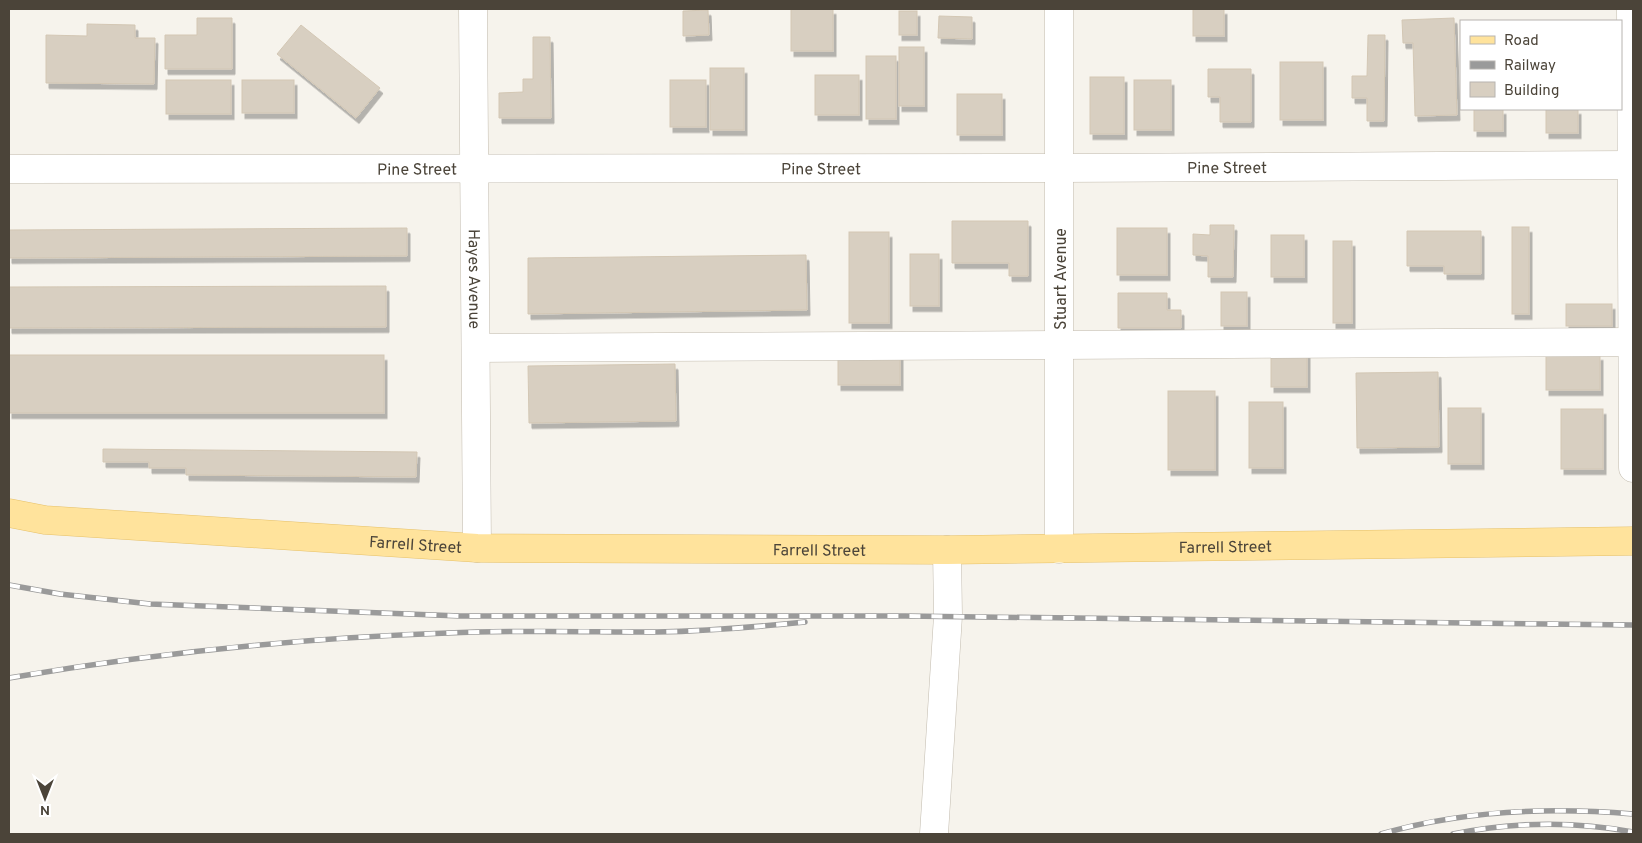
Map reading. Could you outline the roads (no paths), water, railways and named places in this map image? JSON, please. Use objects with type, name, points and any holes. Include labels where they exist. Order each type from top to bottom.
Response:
[{"type":"main road","name":"Farrell Street","points":[[9,513],[45,520],[477,548],[947,550],[1633,541]]},
{"type":"street","name":"Hayes Avenue","points":[[473,9],[477,548]]},
{"type":"street","name":"Stuart Avenue","points":[[1058,9],[1060,548]]},
{"type":"street","points":[[1631,9],[1633,468]]},
{"type":"street","name":"Pine Street","points":[[9,168],[1060,168],[1632,165]]},
{"type":"street","points":[[476,348],[1060,347],[1633,342]]},
{"type":"street","points":[[934,834],[948,616],[947,550]]},
{"type":"railway","points":[[9,585],[60,594],[150,604],[460,616],[905,616],[1633,625]]},
{"type":"railway","points":[[9,678],[173,654],[393,635],[526,631],[657,632],[805,622]]},
{"type":"railway","points":[[1381,834],[1443,820],[1506,812],[1570,811],[1633,814]]},
{"type":"railway","points":[[1453,834],[1498,827],[1543,824],[1611,828],[1633,832]]}]
